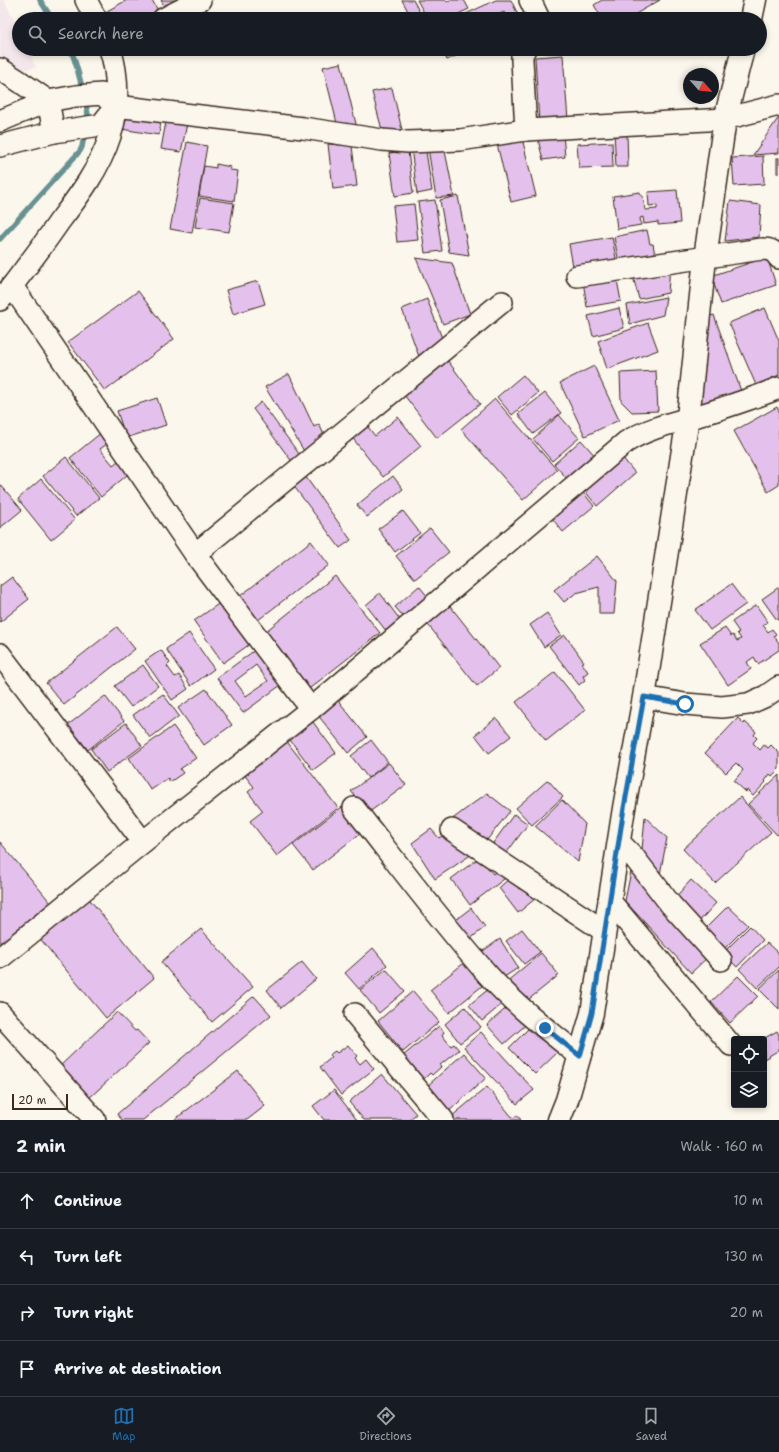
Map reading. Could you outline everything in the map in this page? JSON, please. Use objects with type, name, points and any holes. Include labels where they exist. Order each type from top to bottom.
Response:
[{"type":"main road","points":[[752,12],[755,0]]},
{"type":"main road","points":[[559,1120],[567,1100],[592,1013],[609,900],[644,697],[688,418],[705,258],[725,119],[741,56]]},
{"type":"street","points":[[86,0],[92,12]]},
{"type":"street","points":[[177,12],[200,0]]},
{"type":"street","points":[[530,0],[536,12]]},
{"type":"street","points":[[0,146],[54,132],[100,125],[115,78],[113,56]]},
{"type":"street","points":[[522,56],[526,130]]},
{"type":"street","points":[[0,70],[48,101],[54,132]]},
{"type":"street","points":[[0,121],[48,101],[76,96],[388,141],[408,142],[460,140],[526,130],[725,119],[779,105]]},
{"type":"street","points":[[109,100],[110,137],[84,189],[6,293],[195,554],[311,709]]},
{"type":"street","points":[[577,276],[762,249],[769,249],[779,258]]},
{"type":"street","points":[[195,554],[502,302]]},
{"type":"street","points":[[0,958],[311,709],[626,442],[645,431],[739,403],[779,388]]},
{"type":"street","points":[[0,654],[143,842]]},
{"type":"street","points":[[644,697],[685,704],[722,707],[748,704],[766,696],[779,687]]},
{"type":"street","points":[[354,808],[490,976],[518,1005],[580,1056]]},
{"type":"street","points":[[452,830],[604,931]]},
{"type":"street","points":[[619,842],[633,856],[671,905],[721,960]]},
{"type":"street","points":[[609,900],[731,1045]]},
{"type":"street","points":[[0,1014],[95,1120]]},
{"type":"street","points":[[355,1014],[443,1120]]},
{"type":"shaded area","points":[[0,0],[4,0],[12,17],[12,56],[31,56],[36,67],[0,76]]},
{"type":"building","points":[[127,0],[152,0],[159,12],[108,12]]},
{"type":"building","points":[[161,0],[190,0],[167,12]]},
{"type":"building","points":[[402,0],[413,0],[420,12],[408,12]]},
{"type":"building","points":[[417,0],[446,0],[447,2],[450,0],[464,0],[469,9],[462,12],[424,12]]},
{"type":"building","points":[[496,0],[511,0],[517,12],[504,12],[470,12]]},
{"type":"building","points":[[602,0],[660,0],[639,12],[598,12],[594,5]]},
{"type":"building","points":[[445,56],[456,56],[447,60]]},
{"type":"building","points":[[563,56],[568,120],[539,122],[535,57]]},
{"type":"building","points":[[341,63],[357,128],[338,127],[323,67]]},
{"type":"building","points":[[392,88],[402,130],[382,130],[372,92]]},
{"type":"building","points":[[127,113],[162,115],[159,135],[121,129]]},
{"type":"building","points":[[167,116],[188,119],[181,152],[161,149]]},
{"type":"building","points":[[779,117],[779,153],[753,155]]},
{"type":"building","points":[[614,133],[627,133],[628,167],[616,167]]},
{"type":"building","points":[[563,134],[565,157],[543,160],[537,135]]},
{"type":"building","points":[[522,138],[536,196],[511,202],[497,144]]},
{"type":"building","points":[[187,142],[207,146],[192,233],[170,229]]},
{"type":"building","points":[[612,142],[613,167],[579,168],[577,144]]},
{"type":"building","points":[[328,144],[352,146],[357,186],[333,189]]},
{"type":"building","points":[[425,145],[432,191],[417,194],[411,148]]},
{"type":"building","points":[[444,146],[454,196],[436,198],[428,148]]},
{"type":"building","points":[[408,151],[413,193],[395,196],[389,153]]},
{"type":"building","points":[[763,156],[764,184],[734,186],[732,158]]},
{"type":"building","points":[[777,158],[779,158],[779,173],[777,173]]},
{"type":"building","points":[[216,164],[231,167],[230,170],[238,171],[234,201],[199,196],[204,166],[216,168]]},
{"type":"building","points":[[677,190],[680,223],[658,225],[658,222],[644,224],[643,217],[640,218],[641,225],[617,229],[613,196],[640,192],[641,196],[643,196],[645,210],[657,209],[657,205],[649,206],[648,192]]},
{"type":"building","points":[[458,196],[469,255],[449,252],[440,200]]},
{"type":"building","points":[[200,198],[234,203],[229,232],[195,227]]},
{"type":"building","points":[[435,200],[442,251],[425,253],[418,202]]},
{"type":"building","points":[[730,201],[761,205],[759,237],[725,241]]},
{"type":"building","points":[[414,204],[418,240],[397,242],[393,206]]},
{"type":"building","points":[[647,230],[650,244],[653,244],[655,255],[619,263],[614,237]]},
{"type":"building","points":[[612,237],[617,264],[574,272],[569,244]]},
{"type":"building","points":[[767,257],[776,285],[721,304],[711,276]]},
{"type":"building","points":[[416,258],[452,263],[470,314],[443,324]]},
{"type":"building","points":[[670,266],[668,293],[639,299],[632,273]]},
{"type":"building","points":[[616,275],[621,301],[587,307],[583,281]]},
{"type":"building","points":[[258,281],[265,304],[233,314],[226,290]]},
{"type":"building","points":[[138,291],[174,339],[105,391],[68,342]]},
{"type":"building","points":[[666,297],[663,315],[630,324],[627,305]]},
{"type":"building","points":[[427,299],[445,346],[422,365],[402,309]]},
{"type":"building","points":[[619,308],[624,328],[593,336],[588,316]]},
{"type":"building","points":[[765,308],[779,341],[779,375],[756,385],[729,323]]},
{"type":"building","points":[[714,315],[742,394],[698,406],[707,317]]},
{"type":"building","points":[[648,323],[658,350],[607,369],[598,341]]},
{"type":"building","points":[[445,357],[480,404],[437,438],[401,391]]},
{"type":"building","points":[[594,366],[619,420],[585,436],[560,383]]},
{"type":"building","points":[[656,371],[658,411],[632,412],[621,401],[620,373]]},
{"type":"building","points":[[289,374],[314,427],[319,424],[326,439],[304,451],[265,387]]},
{"type":"building","points":[[523,375],[538,393],[512,415],[497,397]]},
{"type":"building","points":[[545,393],[561,413],[533,434],[518,414]]},
{"type":"building","points":[[157,398],[166,425],[126,438],[117,411]]},
{"type":"building","points":[[495,399],[557,470],[523,500],[461,429]]},
{"type":"building","points":[[261,402],[302,458],[293,463],[253,409]]},
{"type":"building","points":[[777,407],[779,411],[779,485],[768,492],[734,431]]},
{"type":"building","points":[[559,415],[579,438],[552,461],[533,439]]},
{"type":"building","points":[[398,417],[421,446],[383,477],[347,431],[362,419],[375,436]]},
{"type":"building","points":[[102,432],[110,442],[100,449],[113,465],[123,457],[133,470],[101,497],[70,458]]},
{"type":"building","points":[[581,440],[598,459],[570,482],[554,464]]},
{"type":"building","points":[[618,452],[635,473],[597,506],[580,485]]},
{"type":"building","points":[[66,457],[99,498],[76,516],[43,476]]},
{"type":"building","points":[[305,476],[351,540],[340,548],[293,485]]},
{"type":"building","points":[[393,476],[403,489],[367,517],[357,505]]},
{"type":"building","points":[[41,479],[75,520],[51,540],[18,499]]},
{"type":"building","points":[[0,484],[22,510],[0,528]]},
{"type":"building","points":[[578,486],[594,506],[563,532],[547,512]]},
{"type":"building","points":[[403,511],[420,533],[395,552],[378,529]]},
{"type":"building","points":[[430,528],[449,552],[415,579],[396,556]]},
{"type":"building","points":[[311,541],[329,565],[253,624],[235,600]]},
{"type":"building","points":[[597,556],[617,581],[614,614],[599,614],[599,587],[576,593],[564,602],[554,590]]},
{"type":"building","points":[[335,576],[380,633],[305,692],[261,635]]},
{"type":"building","points":[[12,577],[29,599],[0,622],[0,586]]},
{"type":"building","points":[[731,584],[746,604],[710,630],[695,610]]},
{"type":"building","points":[[419,586],[433,603],[409,623],[395,607]]},
{"type":"building","points":[[779,587],[779,619],[777,620],[762,599]]},
{"type":"building","points":[[380,593],[404,625],[390,636],[366,605]]},
{"type":"building","points":[[224,600],[253,642],[223,663],[194,621]]},
{"type":"building","points":[[447,602],[499,668],[477,686],[425,621]]},
{"type":"building","points":[[756,605],[768,622],[763,625],[768,632],[772,629],[776,634],[774,636],[779,643],[779,650],[758,664],[754,657],[747,662],[751,669],[728,685],[700,643],[725,628],[737,641],[741,639],[737,633],[739,632],[732,622]]},
{"type":"building","points":[[547,613],[561,635],[544,647],[530,625]]},
{"type":"building","points":[[117,627],[135,649],[64,705],[46,683]]},
{"type":"building","points":[[189,633],[214,669],[191,686],[166,649]]},
{"type":"building","points":[[565,635],[584,662],[582,663],[588,672],[583,676],[585,680],[579,685],[549,646]]},
{"type":"building","points":[[259,647],[285,682],[243,713],[217,678]],"holes":[[[256,665],[268,681],[246,696],[235,681]]]},
{"type":"building","points":[[161,650],[170,663],[167,666],[175,677],[179,675],[188,689],[172,700],[145,661]]},
{"type":"building","points":[[143,665],[158,686],[131,707],[115,686]]},
{"type":"building","points":[[555,672],[585,710],[546,741],[516,702]]},
{"type":"building","points":[[206,689],[232,725],[204,745],[178,708]]},
{"type":"building","points":[[163,694],[179,716],[150,738],[133,715]]},
{"type":"building","points":[[105,696],[124,721],[88,750],[68,725]]},
{"type":"building","points":[[337,699],[367,737],[348,753],[317,714]]},
{"type":"building","points":[[310,718],[336,753],[313,770],[287,736]]},
{"type":"building","points":[[496,718],[511,736],[489,753],[475,735]]},
{"type":"building","points":[[738,718],[756,732],[754,735],[757,738],[753,743],[760,750],[764,745],[768,748],[771,745],[779,753],[779,769],[772,776],[770,774],[765,781],[766,782],[753,796],[734,781],[743,770],[736,763],[726,773],[705,753]]},
{"type":"building","points":[[126,723],[142,746],[107,772],[91,749]]},
{"type":"building","points":[[173,726],[196,758],[180,769],[183,773],[170,782],[168,778],[151,790],[129,758]]},
{"type":"building","points":[[285,739],[338,808],[277,856],[250,821],[263,811],[248,792],[254,787],[243,773]]},
{"type":"building","points":[[371,740],[388,762],[368,778],[351,756]]},
{"type":"building","points":[[389,763],[406,785],[368,813],[351,791]]},
{"type":"building","points":[[779,775],[779,833],[777,835],[748,804]]},
{"type":"building","points":[[548,780],[563,797],[532,825],[516,808]]},
{"type":"building","points":[[487,793],[510,811],[483,845],[446,824]]},
{"type":"building","points":[[740,797],[771,832],[715,883],[683,849]]},
{"type":"building","points":[[562,800],[585,824],[578,862],[535,826]]},
{"type":"building","points":[[342,807],[362,832],[313,870],[293,845]]},
{"type":"building","points":[[514,814],[528,824],[505,855],[491,846]]},
{"type":"building","points":[[645,817],[667,838],[658,885],[641,861]]},
{"type":"building","points":[[431,829],[439,838],[443,835],[448,840],[478,850],[435,879],[412,843]]},
{"type":"building","points":[[0,842],[51,903],[0,946]]},
{"type":"building","points":[[484,854],[492,865],[488,868],[493,874],[502,867],[508,876],[470,905],[451,879]]},
{"type":"building","points":[[631,871],[713,952],[691,973],[625,901]]},
{"type":"building","points":[[515,873],[542,893],[518,913],[499,888]]},
{"type":"building","points":[[691,880],[716,903],[696,925],[671,902]]},
{"type":"building","points":[[86,895],[154,978],[106,1018],[37,935]]},
{"type":"building","points":[[728,906],[748,925],[721,952],[702,932]]},
{"type":"building","points":[[471,908],[485,927],[464,944],[450,924]]},
{"type":"building","points":[[750,926],[763,940],[737,967],[723,953]]},
{"type":"building","points":[[201,929],[253,987],[212,1022],[161,962]]},
{"type":"building","points":[[522,929],[540,952],[524,964],[506,941]]},
{"type":"building","points":[[500,939],[518,968],[498,981],[480,953]]},
{"type":"building","points":[[767,943],[779,954],[779,967],[757,988],[739,969]]},
{"type":"building","points":[[373,948],[387,965],[359,989],[345,973]]},
{"type":"building","points":[[541,953],[559,975],[523,1004],[505,983]]},
{"type":"building","points":[[302,962],[316,979],[281,1008],[267,990]]},
{"type":"building","points":[[464,963],[469,970],[471,968],[479,979],[477,981],[482,986],[449,1013],[430,990]]},
{"type":"building","points":[[386,969],[405,991],[379,1013],[360,990]]},
{"type":"building","points":[[779,970],[779,1009],[759,989]]},
{"type":"building","points":[[738,976],[758,996],[730,1023],[711,1002]]},
{"type":"building","points":[[495,984],[508,999],[482,1021],[469,1005]]},
{"type":"building","points":[[413,991],[439,1022],[403,1052],[378,1021]]},
{"type":"building","points":[[254,996],[271,1015],[143,1120],[122,1120],[117,1114]]},
{"type":"building","points":[[512,1003],[529,1022],[504,1044],[487,1025]]},
{"type":"building","points":[[465,1007],[481,1027],[460,1043],[445,1024]]},
{"type":"building","points":[[117,1012],[149,1043],[87,1100],[60,1066]]},
{"type":"building","points":[[532,1025],[558,1052],[535,1074],[509,1048]]},
{"type":"building","points":[[439,1026],[444,1032],[442,1035],[451,1046],[454,1044],[459,1050],[440,1065],[441,1067],[432,1075],[430,1073],[423,1080],[403,1056]]},
{"type":"building","points":[[777,1031],[779,1035],[779,1050],[767,1057],[767,1037]]},
{"type":"building","points":[[481,1032],[534,1090],[517,1104],[464,1047]]},
{"type":"building","points":[[348,1045],[357,1056],[355,1058],[360,1064],[366,1059],[374,1069],[341,1095],[320,1067],[331,1058],[329,1055],[335,1051],[337,1053]]},
{"type":"building","points":[[464,1053],[486,1078],[448,1112],[426,1087]]},
{"type":"building","points":[[238,1071],[265,1106],[247,1120],[174,1120]]},
{"type":"building","points":[[382,1074],[416,1114],[409,1120],[364,1120],[349,1102]]},
{"type":"building","points":[[487,1087],[513,1118],[517,1115],[521,1120],[454,1120],[451,1117]]},
{"type":"building","points":[[334,1090],[357,1120],[324,1120],[313,1106]]},
{"type":"waterway","points":[[40,0],[48,12]]},
{"type":"waterway","points":[[73,56],[83,91]]},
{"type":"waterway","points":[[85,100],[88,114],[86,122]]},
{"type":"waterway","points":[[0,239],[80,151],[85,131]]},
{"type":"route","points":[[545,1028],[580,1056],[592,1013],[624,808],[644,697],[685,704]]}]
